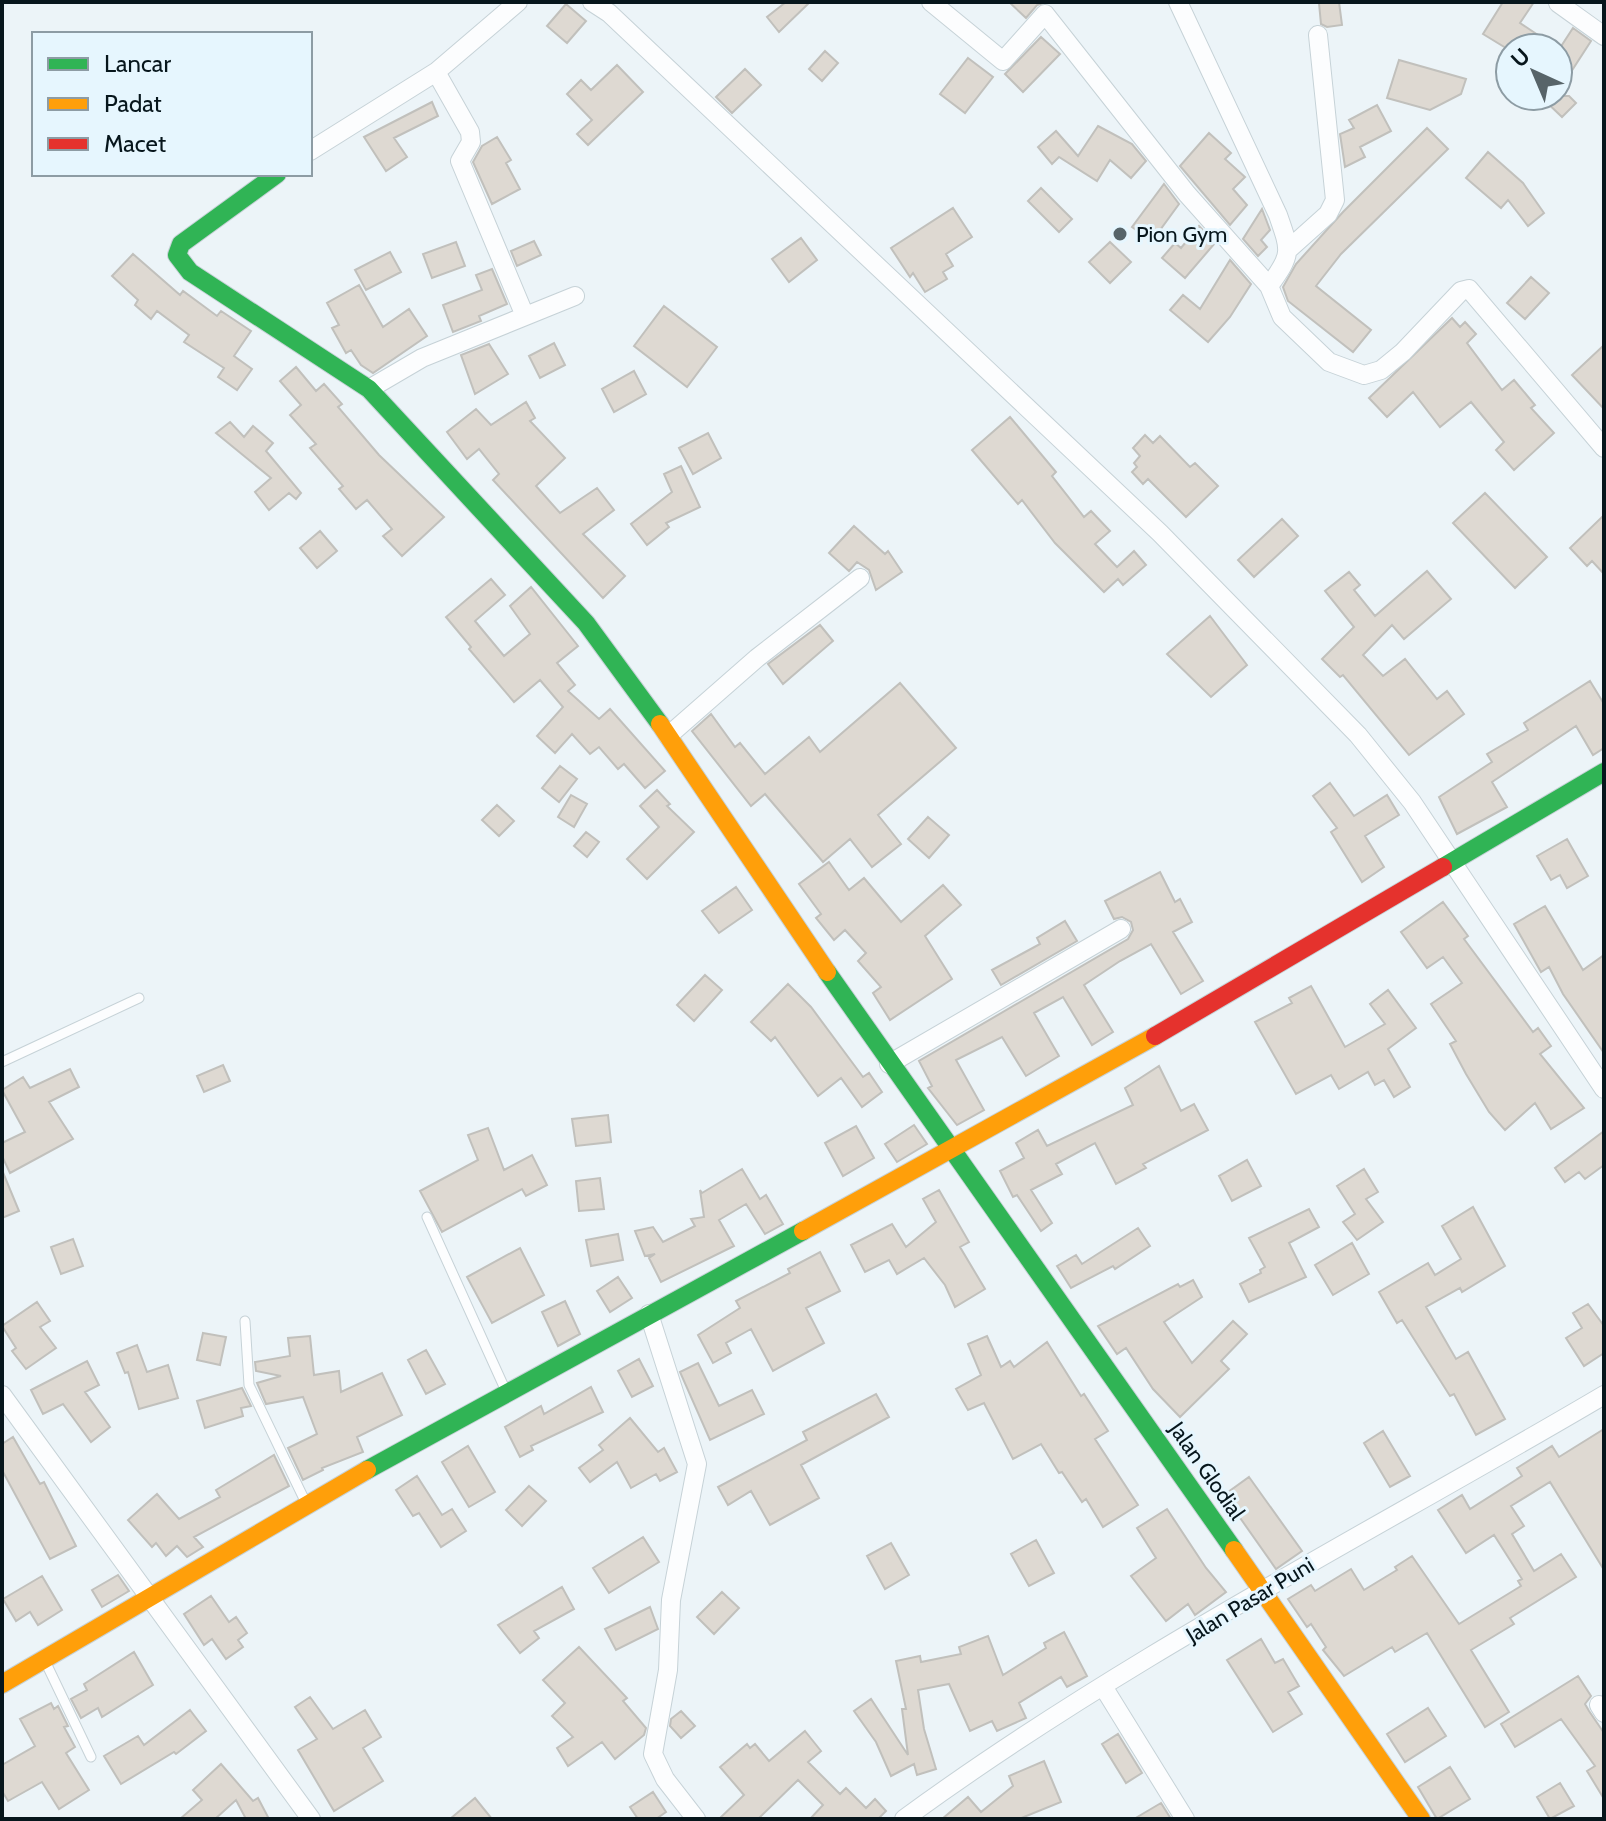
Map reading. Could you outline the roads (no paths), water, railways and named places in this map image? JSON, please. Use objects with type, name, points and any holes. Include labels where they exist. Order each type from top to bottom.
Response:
[{"type":"street","points":[[312,150],[436,72],[518,2]]},
{"type":"street","points":[[592,2],[609,13],[709,106],[1160,533],[1358,735],[1412,802],[1604,1089]]},
{"type":"street","points":[[931,2],[1003,61],[1050,8],[1187,194],[1269,286],[1282,317],[1329,362],[1364,375],[1381,370],[1403,352],[1461,291],[1469,289],[1604,448]]},
{"type":"street","points":[[1178,2],[1278,215],[1290,248],[1287,260],[1269,286]]},
{"type":"street","points":[[1558,3],[1604,36]]},
{"type":"street","points":[[1290,248],[1328,214],[1335,200],[1318,35]]},
{"type":"street","points":[[436,72],[470,132],[471,142],[460,161],[525,316]]},
{"type":"street","name":"Jalan Glodial","points":[[274,176],[181,244],[177,255],[190,272],[369,389],[586,623],[668,736],[889,1064],[955,1149],[1421,1819]]},
{"type":"street","points":[[369,389],[422,358],[575,296]]},
{"type":"street","points":[[668,736],[766,651],[860,578]]},
{"type":"street","points":[[2,1684],[506,1392],[955,1149],[1604,772]]},
{"type":"street","points":[[889,1064],[1121,929]]},
{"type":"street","points":[[649,1314],[697,1464],[671,1600],[668,1670],[653,1754],[665,1779],[696,1819]]},
{"type":"street","points":[[2,1395],[153,1598],[311,1819]]},
{"type":"street","name":"Jalan Pasar Puni","points":[[904,1819],[991,1755],[1262,1592],[1604,1395]]},
{"type":"street","points":[[1104,1688],[1185,1819]]},
{"type":"lane","points":[[2,1062],[139,998]]},
{"type":"lane","points":[[427,1217],[506,1392]]},
{"type":"lane","points":[[245,1321],[249,1385],[308,1506]]},
{"type":"lane","points":[[45,1661],[91,1757]]},
{"type":"place","name":"Pion Gym","points":[[1120,234]]}]
